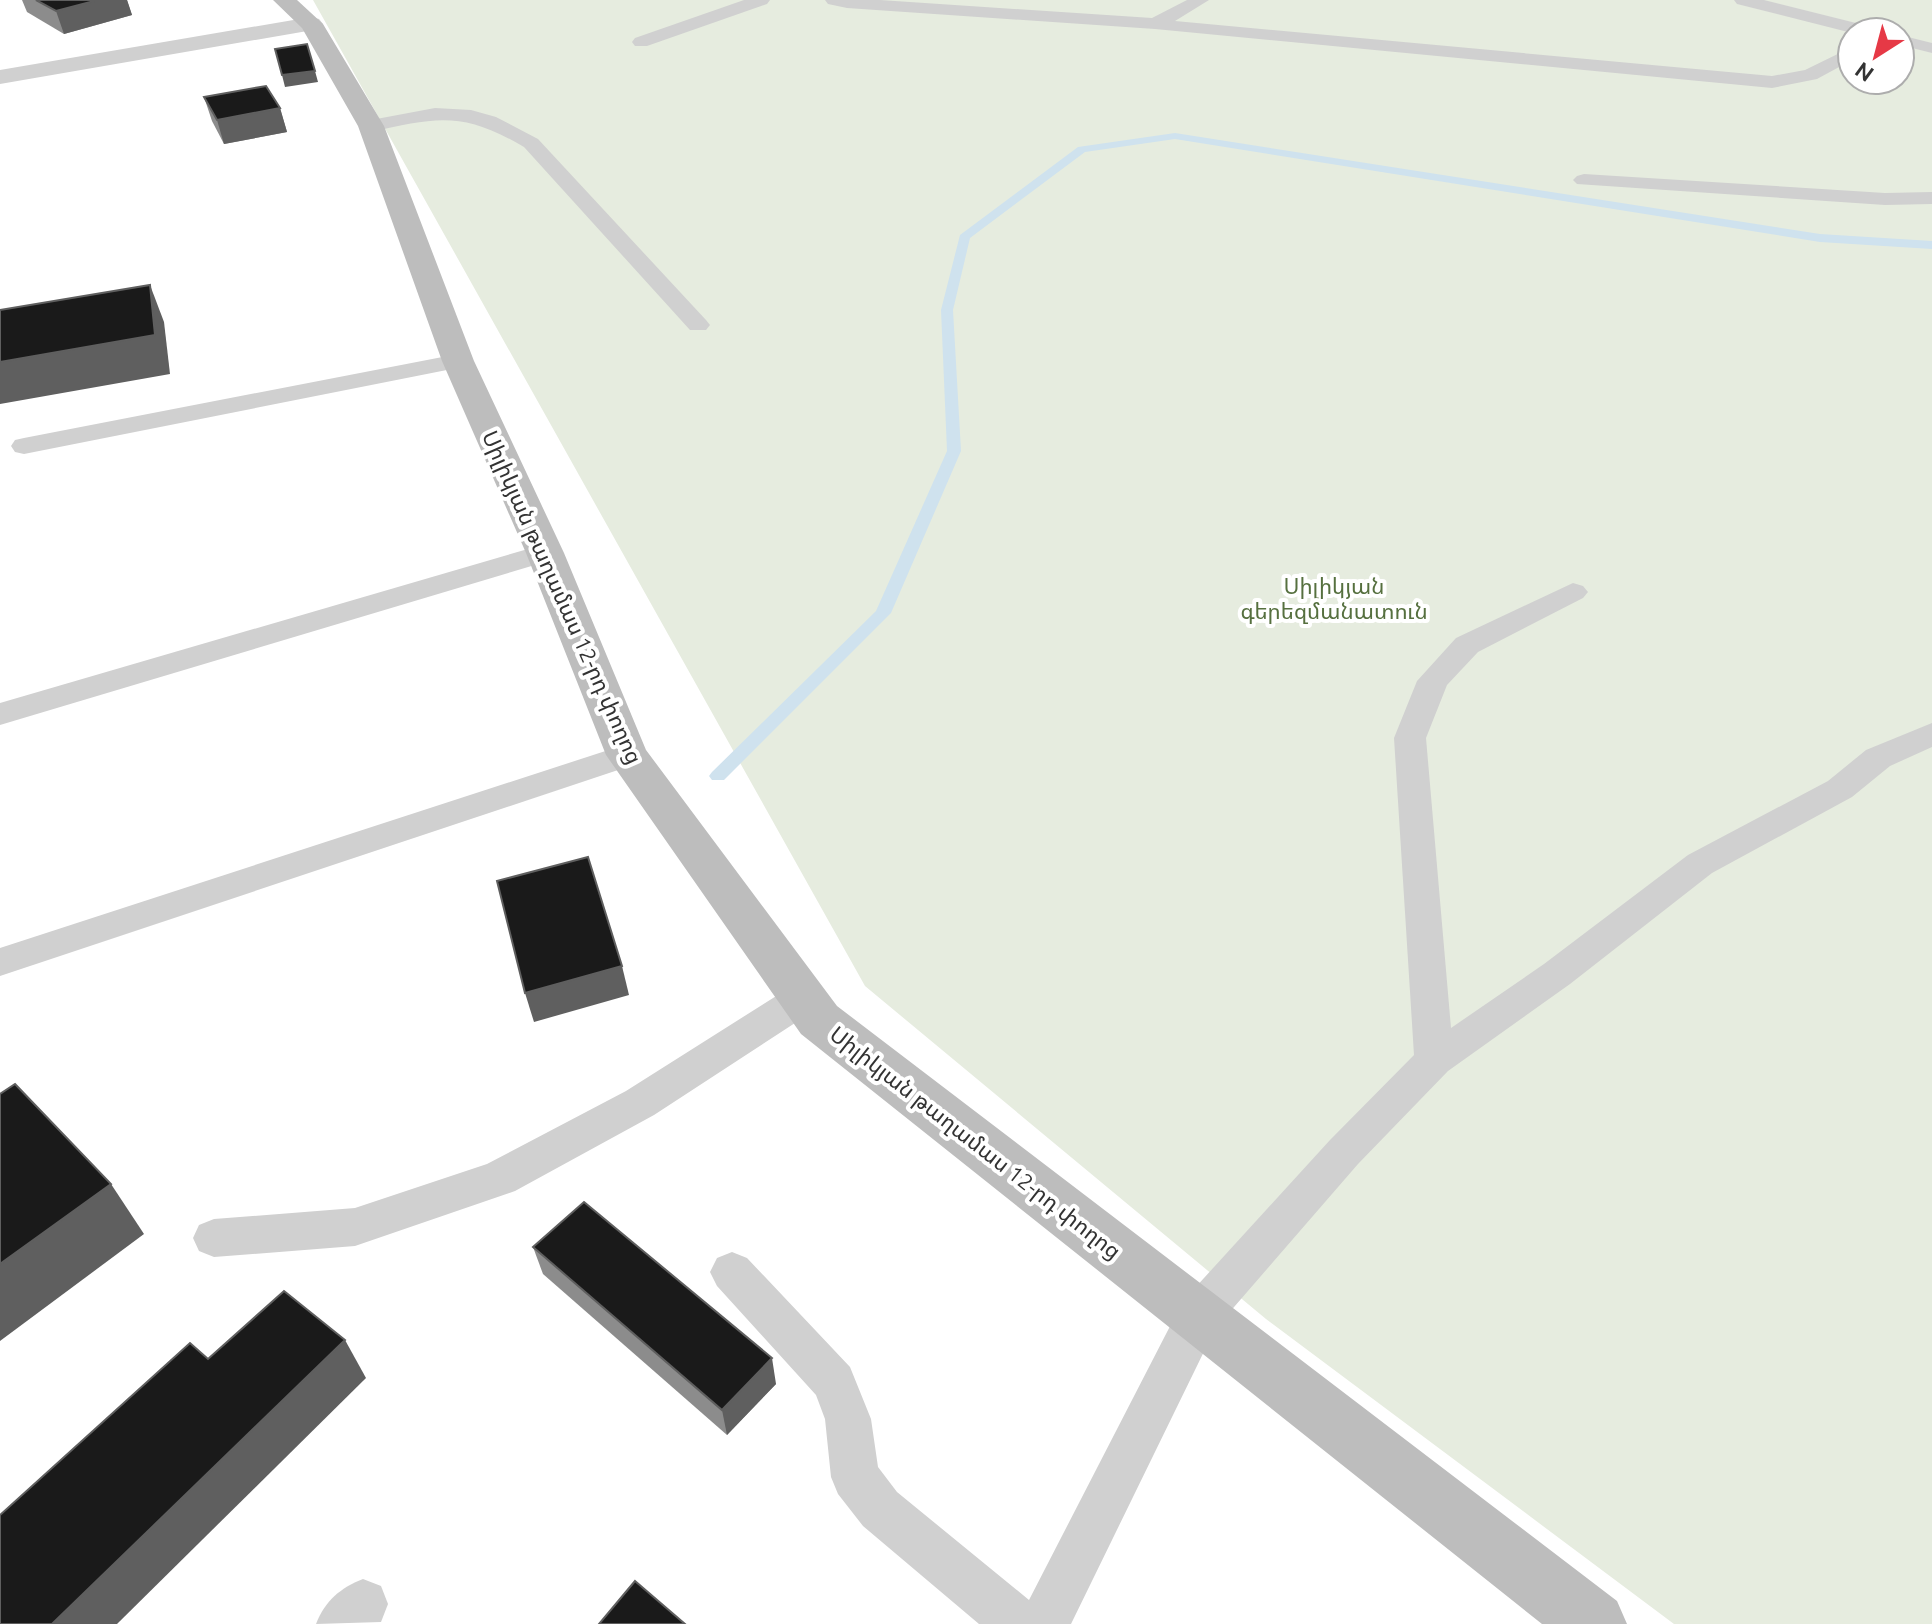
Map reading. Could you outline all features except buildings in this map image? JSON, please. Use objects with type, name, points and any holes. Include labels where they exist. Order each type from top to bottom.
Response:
[{"type":"main road","name":"Սիլիկյան թաղամաս 12-րդ փողոց","points":[[297,12],[371,126],[458,361],[545,553],[627,755],[819,1020],[1594,1624]]},
{"type":"street","points":[[0,77],[297,12]]},
{"type":"lane","points":[[641,42],[761,0]]},
{"type":"lane","points":[[834,0],[1155,24],[1772,82],[1810,75],[1836,61]]},
{"type":"lane","points":[[1155,24],[1200,0]]},
{"type":"lane","points":[[1743,0],[1836,23]]},
{"type":"lane","points":[[371,126],[437,112],[469,113],[505,126],[531,143],[698,325]]},
{"type":"lane","points":[[1584,180],[1885,199],[1932,198]]},
{"type":"lane","points":[[24,446],[458,361]]},
{"type":"lane","points":[[0,714],[545,553]]},
{"type":"lane","points":[[1434,1060],[1410,738],[1433,681],[1467,645],[1573,592]]},
{"type":"lane","points":[[1044,1624],[1199,1315],[1344,1152],[1434,1060],[1557,974],[1700,864],[1840,789],[1878,758],[1932,734]]},
{"type":"lane","points":[[0,962],[627,755]]},
{"type":"lane","points":[[214,1238],[355,1227],[500,1178],[640,1103],[805,997]]},
{"type":"lane","points":[[732,1272],[834,1382],[848,1419],[855,1477],[880,1509],[1018,1624]]},
{"type":"green space","name":"Սիլիկյան գերեզմանատուն","points":[[313,0],[1932,0],[1932,1624],[1674,1624],[1266,1319],[865,986]]},
{"type":"waterway","points":[[718,776],[883,613],[954,451],[947,310],[964,237],[1082,149],[1175,136],[1820,238],[1932,245]]}]
